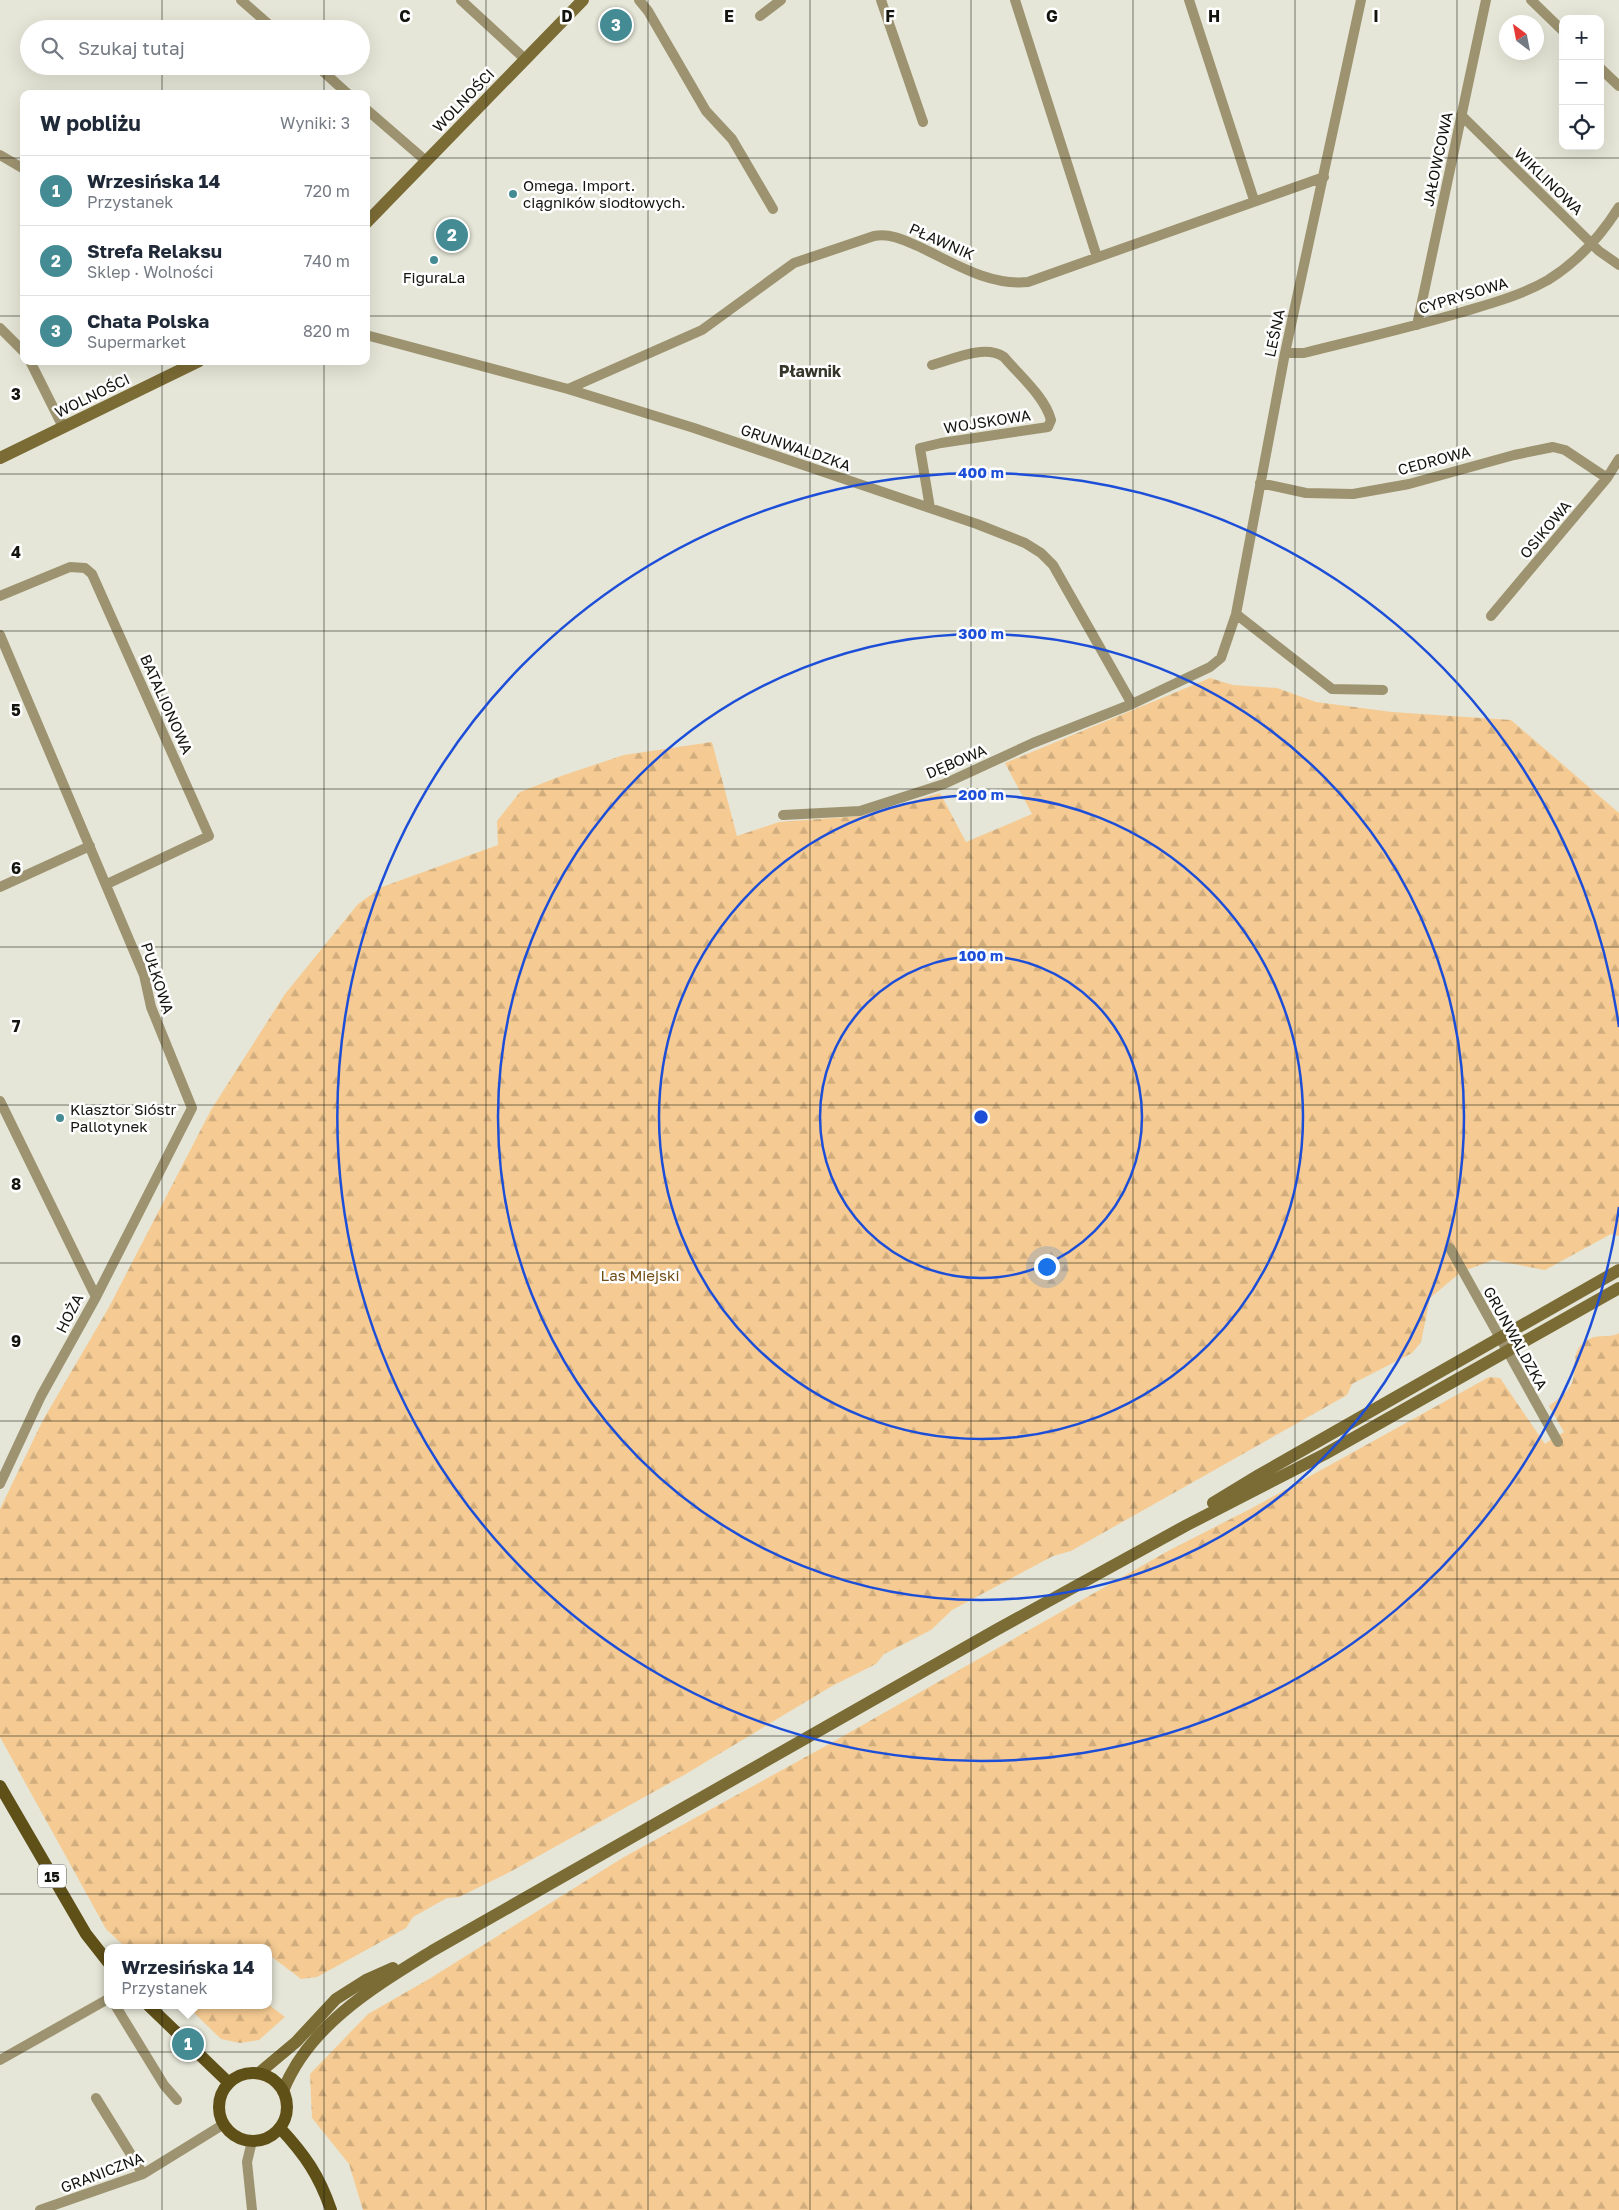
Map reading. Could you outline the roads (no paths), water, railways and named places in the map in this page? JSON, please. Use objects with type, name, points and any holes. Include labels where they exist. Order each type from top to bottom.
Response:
[{"type":"main road","name":"WOLNOŚCI","points":[[370,219],[583,0]]},
{"type":"main road","name":"WOLNOŚCI","points":[[0,458],[191,365]]},
{"type":"main road","points":[[1142,1550],[1259,1475],[1619,1270]]},
{"type":"main road","points":[[283,2091],[296,2064],[310,2045],[338,2016],[368,1992],[432,1951],[996,1630],[1142,1550],[1325,1454],[1619,1288]]},
{"type":"main road","name":"15","points":[[0,1786],[86,1934],[104,1957]]},
{"type":"main road","points":[[259,2073],[273,2080],[283,2091],[287,2104],[286,2116],[280,2128],[262,2140],[252,2141],[236,2136],[224,2124],[220,2114],[219,2102],[229,2083],[238,2076],[259,2073],[296,2042],[336,1999],[366,1980],[432,1951]]},
{"type":"main road","points":[[152,2009],[229,2083]]},
{"type":"main road","points":[[280,2128],[303,2153],[322,2183],[331,2210]]},
{"type":"street","points":[[241,0],[264,20]]},
{"type":"street","points":[[461,0],[525,59]]},
{"type":"street","points":[[639,0],[648,11],[706,111],[732,139],[773,210]]},
{"type":"street","points":[[760,16],[781,0]]},
{"type":"street","points":[[881,0],[923,122]]},
{"type":"street","points":[[1015,0],[1097,257]]},
{"type":"street","points":[[1189,0],[1254,200]]},
{"type":"street","name":"LEŚNA","points":[[1210,667],[1221,658],[1236,614],[1260,483],[1278,402],[1285,353],[1361,0]]},
{"type":"street","name":"JAŁOWCOWA","points":[[1417,325],[1486,0]]},
{"type":"street","points":[[1531,0],[1559,27]]},
{"type":"street","points":[[1604,72],[1619,86]]},
{"type":"street","points":[[327,75],[344,90]]},
{"type":"street","points":[[370,113],[426,161]]},
{"type":"street","name":"WIKLINOWA","points":[[1461,115],[1592,244],[1619,265]]},
{"type":"street","points":[[0,155],[20,167]]},
{"type":"street","name":"PŁAWNIK","points":[[568,389],[702,330],[794,263],[874,236],[883,234],[901,239],[973,272],[1010,283],[1037,280],[1254,200],[1324,177]]},
{"type":"street","name":"CYPRYSOWA","points":[[1285,353],[1304,353],[1417,325],[1511,298],[1548,280],[1592,244],[1619,207]]},
{"type":"street","points":[[0,328],[20,348]]},
{"type":"street","name":"GRUNWALDZKA","points":[[370,335],[568,389],[694,428],[930,508],[1026,543],[1041,553],[1053,565],[1132,704]]},
{"type":"street","name":"WOJSKOWA","points":[[930,508],[920,448],[941,442],[1048,427],[1051,420],[1049,410],[998,353],[978,353],[932,365]]},
{"type":"street","points":[[32,365],[63,427]]},
{"type":"street","name":"CEDROWA","points":[[1260,483],[1306,493],[1353,494],[1409,484],[1514,455],[1553,447],[1565,450],[1607,478]]},
{"type":"street","name":"OSIKOWA","points":[[1491,616],[1607,478],[1619,459]]},
{"type":"street","name":"BATALIONOWA","points":[[0,596],[70,566],[86,568],[92,574],[209,836],[107,884]]},
{"type":"street","points":[[1236,614],[1332,689],[1383,690]]},
{"type":"street","name":"PUŁKOWA","points":[[0,635],[144,975],[151,1007],[192,1108],[96,1297]]},
{"type":"street","name":"DĘBOWA","points":[[783,815],[860,811],[944,784],[1033,743],[1132,704],[1210,667]]},
{"type":"street","points":[[0,887],[90,846]]},
{"type":"street","name":"HOŻA","points":[[0,1101],[96,1297],[41,1396],[0,1484]]},
{"type":"street","name":"GRUNWALDZKA","points":[[1450,1248],[1558,1442]]},
{"type":"street","points":[[0,2060],[104,2001]]},
{"type":"street","points":[[117,2009],[164,2086],[177,2100]]},
{"type":"street","points":[[96,2098],[143,2174]]},
{"type":"street","name":"GRANICZNA","points":[[40,2210],[143,2174],[224,2124]]},
{"type":"street","points":[[252,2141],[247,2162],[252,2210]]},
{"type":"place","name":"Chata Polska","points":[[616,25]]},
{"type":"place","name":"Omega. Import. ciągników siodłowych.","points":[[513,194]]},
{"type":"place","name":"Strefa Relaksu","points":[[452,235]]},
{"type":"place","name":"FiguraLa","points":[[434,260]]},
{"type":"place","name":"Klasztor Sióstr Pallotynek","points":[[60,1118]]},
{"type":"place","name":"Wrzesińska 14","points":[[188,2044]]},
{"type":"district","name":"Pławnik","points":[[810,371]]},
{"type":"park label","name":"Las Miejski","points":[[640,1275]]}]
